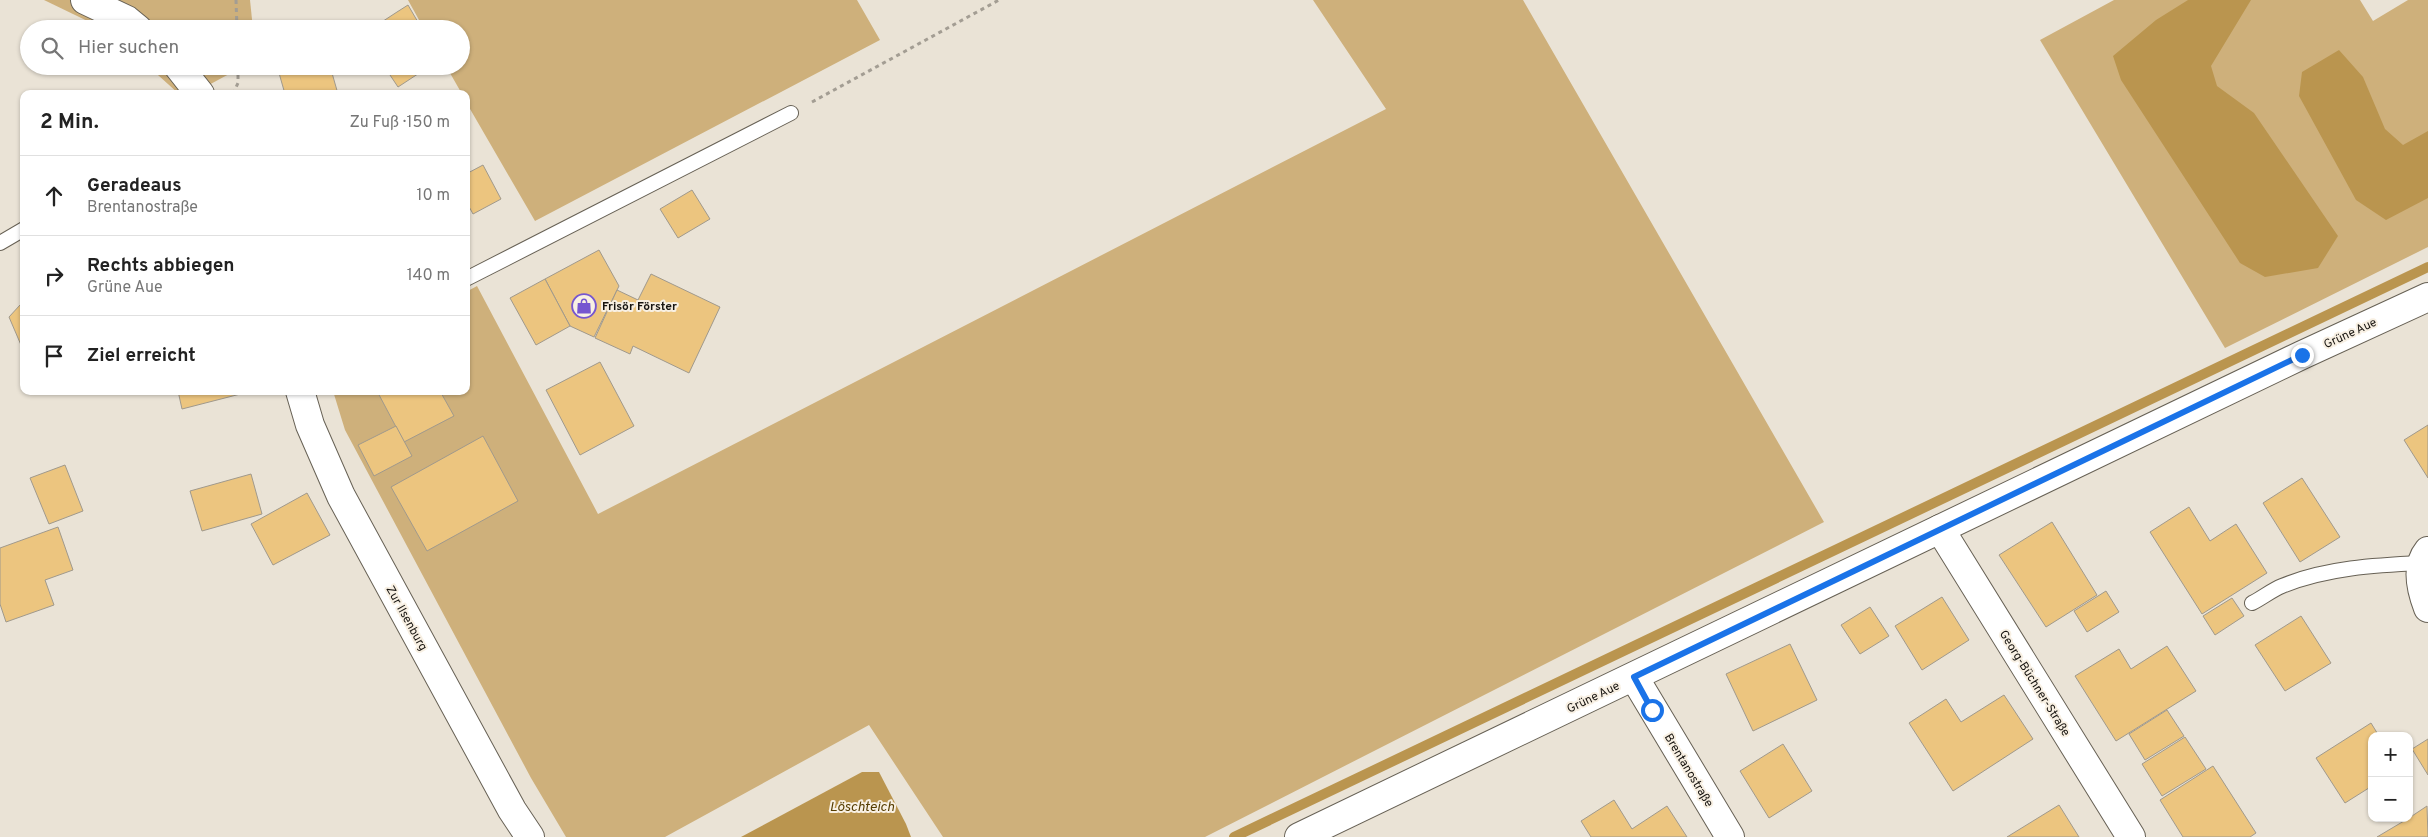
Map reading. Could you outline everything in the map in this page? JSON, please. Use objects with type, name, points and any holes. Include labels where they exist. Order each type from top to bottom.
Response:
[{"type":"street","points":[[85,0],[127,20]]},
{"type":"street","points":[[185,75],[197,90]]},
{"type":"street","name":"Grüne Aue","points":[[1299,837],[2428,297]]},
{"type":"street","name":"Zur Ilsenburg","points":[[301,395],[310,425],[341,496],[512,810],[530,837]]},
{"type":"street","name":"Georg-Büchner-Straße","points":[[1940,529],[2131,837]]},
{"type":"street","points":[[2425,557],[2419,583],[2428,608]]},
{"type":"street","name":"Brentanostraße","points":[[1634,677],[1730,837]]},
{"type":"lane","points":[[470,276],[792,113]]},
{"type":"lane","points":[[0,244],[20,232]]},
{"type":"lane","points":[[2252,604],[2280,587],[2321,574],[2425,557]]},
{"type":"path","points":[[236,0],[237,20]]},
{"type":"path","points":[[792,113],[999,0]]},
{"type":"path","points":[[235,90],[238,83],[238,75]]},
{"type":"shaded area","points":[[44,0],[250,0],[252,20],[85,20]]},
{"type":"shaded area","points":[[408,0],[857,0],[880,40],[535,221],[470,109],[470,90],[460,90],[451,75],[470,75],[470,20],[419,20]]},
{"type":"shaded area","points":[[1313,0],[1523,0],[1824,522],[1205,837],[943,837],[869,725],[665,837],[566,837],[531,778],[345,430],[334,395],[470,395],[470,290],[477,286],[598,514],[1386,109]]},
{"type":"shaded area","points":[[2114,0],[2360,0],[2373,21],[2408,0],[2428,0],[2428,247],[2225,348],[2040,40]]},
{"type":"shaded area","points":[[158,75],[227,75],[199,90],[175,90]]},
{"type":"water","points":[[2188,0],[2251,0],[2211,66],[2217,86],[2254,113],[2338,236],[2318,268],[2265,277],[2240,263],[2121,80],[2113,56],[2156,20]]},
{"type":"water","points":[[2339,50],[2363,77],[2385,129],[2403,145],[2428,131],[2428,198],[2386,220],[2356,200],[2299,96],[2302,72]]},
{"type":"water","name":"Löschteich","points":[[862,772],[879,772],[911,837],[741,837]]},
{"type":"building","points":[[408,5],[417,20],[385,20]]},
{"type":"building","points":[[280,75],[333,75],[337,90],[284,90]]},
{"type":"building","points":[[390,75],[416,75],[398,87]]},
{"type":"building","points":[[483,165],[501,199],[473,214],[470,208],[470,172]]},
{"type":"building","points":[[692,190],[710,219],[678,238],[660,209]]},
{"type":"building","name":"Frisör Förster","points":[[599,250],[619,286],[594,337],[570,326],[545,279]]},
{"type":"building","points":[[651,274],[720,307],[689,373],[633,346],[630,354],[595,338],[617,290],[638,300]]},
{"type":"building","points":[[545,279],[570,326],[536,345],[510,298]]},
{"type":"building","points":[[20,305],[20,343],[9,317]]},
{"type":"building","points":[[600,362],[634,426],[580,455],[546,390]]},
{"type":"building","points":[[179,395],[236,395],[182,409]]},
{"type":"building","points":[[379,395],[442,395],[454,416],[404,442]]},
{"type":"building","points":[[2428,425],[2428,478],[2404,440]]},
{"type":"building","points":[[396,426],[412,456],[374,476],[358,445]]},
{"type":"building","points":[[483,436],[518,501],[427,551],[391,487]]},
{"type":"building","points":[[65,465],[83,511],[49,524],[30,478]]},
{"type":"building","points":[[251,474],[262,514],[202,531],[190,491]]},
{"type":"building","points":[[2302,478],[2340,537],[2300,562],[2263,503]]},
{"type":"building","points":[[307,493],[330,535],[273,565],[251,524]]},
{"type":"building","points":[[2189,507],[2210,541],[2236,524],[2267,573],[2202,614],[2150,532]]},
{"type":"building","points":[[2052,522],[2097,595],[2046,627],[1999,555]]},
{"type":"building","points":[[58,527],[73,570],[45,580],[54,605],[6,622],[0,604],[0,548]]},
{"type":"building","points":[[2106,591],[2119,612],[2087,632],[2074,611]]},
{"type":"building","points":[[1942,597],[1969,640],[1922,670],[1895,626]]},
{"type":"building","points":[[2232,598],[2244,616],[2215,635],[2203,616]]},
{"type":"building","points":[[1870,607],[1889,636],[1860,654],[1841,625]]},
{"type":"building","points":[[2301,616],[2331,663],[2285,691],[2255,645]]},
{"type":"building","points":[[1790,644],[1817,700],[1753,731],[1726,674]]},
{"type":"building","points":[[2167,646],[2196,691],[2116,741],[2075,676],[2119,649],[2131,669]]},
{"type":"building","points":[[2004,695],[2033,739],[1953,791],[1909,723],[1946,699],[1961,722]]},
{"type":"building","points":[[2167,710],[2184,736],[2145,760],[2129,734]]},
{"type":"building","points":[[2371,723],[2377,732],[2368,732],[2368,789],[2345,803],[2316,758]]},
{"type":"building","points":[[2185,737],[2206,769],[2162,796],[2142,764]]},
{"type":"building","points":[[2428,739],[2428,775],[2413,751],[2413,748]]},
{"type":"building","points":[[1783,744],[1812,791],[1769,818],[1740,771]]},
{"type":"building","points":[[2213,766],[2256,833],[2250,837],[2183,837],[2160,800]]},
{"type":"building","points":[[1614,800],[1632,829],[1667,806],[1687,837],[1591,837],[1581,821]]},
{"type":"building","points":[[2059,805],[2079,837],[2007,837]]},
{"type":"building","points":[[2427,806],[2428,837],[2377,837],[2402,822],[2413,822],[2413,815]]},
{"type":"waterway","points":[[1234,837],[2428,267]]},
{"type":"place","name":"Frisör Förster","points":[[584,306]]},
{"type":"route","points":[[1652,710],[1634,677],[2302,355]]}]
